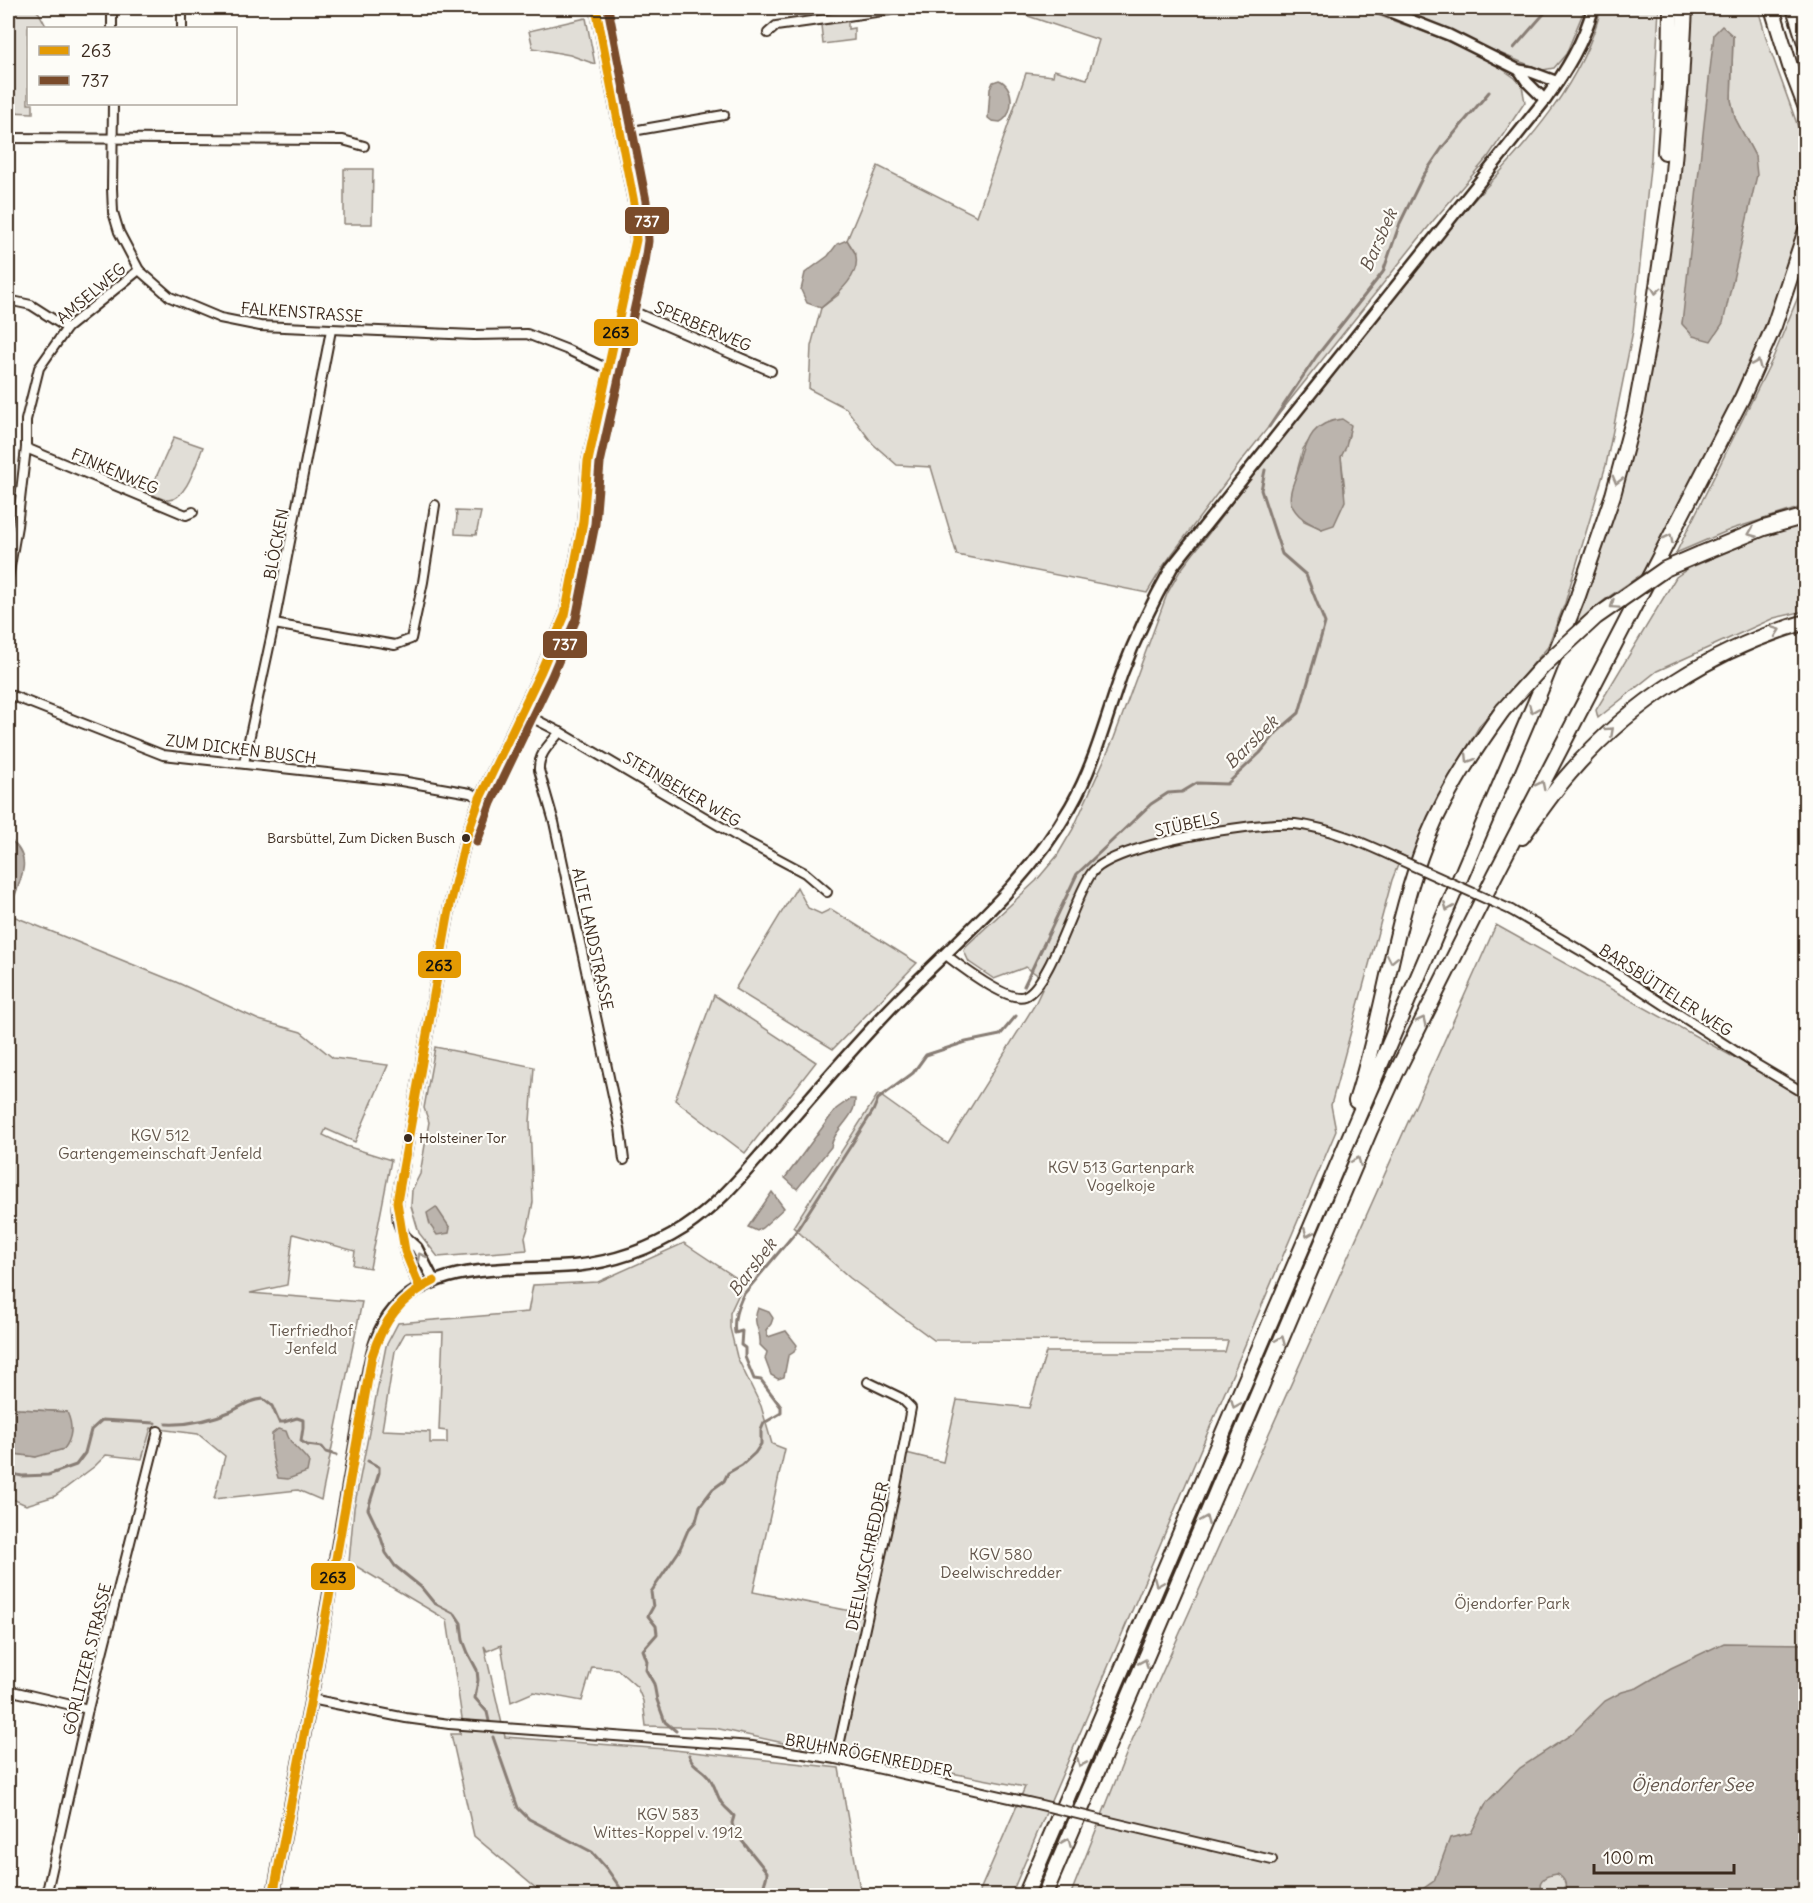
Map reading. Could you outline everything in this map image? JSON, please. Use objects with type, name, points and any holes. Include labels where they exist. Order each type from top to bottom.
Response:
[{"type":"highway","points":[[1663,232],[1671,8]]},
{"type":"highway","points":[[1025,1896],[1541,688],[1578,596],[1613,495],[1635,413],[1652,321],[1663,232],[1672,183],[1685,8]]},
{"type":"highway","points":[[1772,8],[1806,108]]},
{"type":"highway","points":[[1794,8],[1806,46]]},
{"type":"highway","points":[[1044,1896],[1370,1130],[1495,875],[1742,398],[1774,326],[1806,230]]},
{"type":"highway","points":[[1331,1179],[1370,1054],[1397,934],[1420,855],[1442,806],[1482,738],[1503,710],[1542,667],[1596,617],[1665,569],[1764,528],[1806,516]]},
{"type":"highway","points":[[1495,875],[1567,775],[1629,714],[1676,681],[1720,655],[1761,637],[1806,622]]},
{"type":"main road","points":[[273,1896],[311,1699],[372,1356],[389,1316],[404,1300],[434,1281],[474,1272],[577,1266],[641,1251],[683,1229],[724,1197],[888,1011],[1019,879],[1047,844],[1082,785],[1103,735],[1132,648],[1149,609],[1172,567],[1545,100],[1583,38],[1593,8]]},
{"type":"street","points":[[112,8],[112,27]]},
{"type":"street","points":[[182,8],[182,27]]},
{"type":"street","points":[[420,1288],[405,1251],[397,1202],[450,905],[466,838],[480,798],[565,615],[583,522],[588,461],[633,260],[636,220],[596,8]]},
{"type":"street","points":[[768,33],[777,26],[890,10],[891,8]]},
{"type":"street","points":[[1380,8],[1449,35],[1519,70],[1558,82]]},
{"type":"street","points":[[1519,70],[1527,82],[1545,100]]},
{"type":"street","name":"FALKENSTRASSE","points":[[112,105],[113,212],[119,232],[139,270],[170,297],[220,318],[260,326],[474,335],[527,334],[608,369]]},
{"type":"street","points":[[621,134],[724,115]]},
{"type":"street","points":[[8,138],[343,140],[364,146]]},
{"type":"street","name":"AMSELWEG","points":[[8,578],[26,448],[26,420],[39,368],[67,328],[139,270]]},
{"type":"street","points":[[8,300],[31,305],[67,328]]},
{"type":"street","name":"SPERBERWEG","points":[[623,307],[771,371]]},
{"type":"street","name":"BLÖCKEN","points":[[244,763],[274,624],[331,330]]},
{"type":"street","name":"FINKENWEG","points":[[26,448],[186,515],[193,512]]},
{"type":"street","points":[[274,624],[395,645],[411,639],[435,505]]},
{"type":"street","points":[[8,525],[17,526]]},
{"type":"street","name":"ZUM DICKEN BUSCH","points":[[8,694],[163,755],[401,781],[470,793],[480,798]]},
{"type":"street","name":"STEINBEKER WEG","points":[[521,712],[560,732],[745,841],[805,873],[827,892]]},
{"type":"street","name":"ALTE LANDSTRASSE","points":[[560,732],[541,754],[538,762],[539,770],[554,822],[620,1128],[624,1160]]},
{"type":"street","name":"STÜBELS","points":[[946,955],[969,973],[1008,995],[1022,997],[1034,991],[1043,976],[1082,888],[1093,871],[1115,858],[1142,849],[1247,826],[1294,824],[1323,829],[1398,859],[1511,910]]},
{"type":"street","name":"BARSBÜTTELER WEG","points":[[1511,910],[1585,953],[1752,1062],[1806,1094]]},
{"type":"street","points":[[404,1236],[417,1248],[434,1281]]},
{"type":"street","name":"DEELWISCHREDDER","points":[[836,1759],[895,1492],[911,1408],[901,1398],[868,1382]]},
{"type":"street","name":"GÖRLITZER STRASSE","points":[[46,1896],[88,1708],[158,1431]]},
{"type":"street","points":[[8,1690],[88,1708]]},
{"type":"street","name":"BRUHNRÖGENREDDER","points":[[311,1699],[449,1725],[752,1746],[836,1759],[1272,1860]]},
{"type":"green space","points":[[8,8],[33,8],[39,13],[46,27],[27,27],[27,105],[33,105],[33,113],[8,112]]},
{"type":"green space","points":[[1028,8],[1359,8],[1440,38],[1491,61],[1515,78],[1522,86],[1525,102],[1488,157],[1433,221],[1243,459],[1164,565],[1147,593],[957,555],[931,467],[897,465],[873,444],[846,408],[809,389],[811,346],[821,308],[838,295],[856,254],[847,240],[878,166],[977,216],[1026,73],[1053,76],[1054,70],[1087,79],[1099,40],[1025,15]]},
{"type":"green space","points":[[1392,8],[1585,8],[1566,54],[1554,68],[1543,70]]},
{"type":"green space","points":[[1601,8],[1659,8],[1651,158],[1633,331],[1606,465],[1565,603],[1547,648],[1480,725],[1436,801],[1412,860],[1402,855],[1392,880],[1331,1105],[1336,1131],[1011,1895],[978,1895],[1025,1787],[788,1744],[715,1728],[646,1726],[643,1701],[637,1687],[617,1669],[592,1667],[582,1701],[534,1692],[511,1702],[501,1645],[487,1651],[484,1646],[505,1737],[665,1749],[839,1768],[861,1895],[544,1895],[474,1836],[451,1734],[460,1734],[462,1718],[447,1620],[349,1562],[354,1508],[386,1346],[398,1323],[528,1312],[533,1285],[598,1282],[684,1243],[744,1283],[730,1313],[730,1328],[737,1357],[761,1406],[772,1444],[785,1449],[753,1592],[872,1615],[906,1453],[943,1462],[957,1400],[1029,1408],[1046,1352],[1225,1352],[1228,1341],[934,1340],[850,1278],[793,1227],[878,1094],[948,1144],[1034,1006],[1046,981],[1026,967],[994,979],[969,962],[964,951],[966,946],[1036,881],[1057,856],[1073,829],[1114,738],[1167,594],[1180,571],[1392,295],[1424,256],[1528,141],[1552,110],[1589,44]],"holes":[[[1318,428],[1349,435],[1341,457],[1345,490],[1322,529],[1304,521],[1291,494],[1303,449]],[[443,1332],[439,1430],[447,1431],[447,1443],[430,1443],[430,1432],[382,1430],[395,1351],[405,1333]]]},
{"type":"green space","points":[[1688,8],[1758,8],[1767,41],[1805,146],[1805,200],[1800,227],[1770,314],[1736,395],[1642,574],[1575,624],[1617,505],[1653,354],[1673,210]],"holes":[[[1733,36],[1731,100],[1735,118],[1755,156],[1682,324]]]},
{"type":"green space","points":[[586,18],[595,64],[570,55],[533,48],[529,31]]},
{"type":"green space","points":[[848,21],[848,29],[854,28],[854,40],[823,44],[821,25]]},
{"type":"green space","points":[[344,169],[373,169],[372,224],[344,224]]},
{"type":"green space","points":[[1805,280],[1805,506],[1732,529],[1676,553],[1772,360]]},
{"type":"green space","points":[[174,437],[203,447],[185,488],[174,499],[167,500],[149,493]]},
{"type":"green space","points":[[456,511],[481,512],[476,535],[455,534]]},
{"type":"green space","points":[[1805,524],[1805,611],[1774,618],[1657,671],[1598,718],[1596,710],[1676,577],[1689,568],[1779,530]]},
{"type":"green space","points":[[797,887],[808,908],[821,914],[831,909],[917,963],[833,1049],[735,989]]},
{"type":"green space","name":"KGV 512 Gartengemeinschaft Jenfeld","points":[[8,914],[176,982],[259,1020],[301,1032],[333,1058],[388,1065],[355,1142],[326,1129],[323,1135],[346,1146],[391,1160],[370,1268],[353,1265],[355,1251],[293,1234],[287,1285],[250,1293],[362,1302],[321,1500],[298,1490],[214,1499],[225,1456],[198,1434],[151,1428],[142,1459],[106,1455],[55,1496],[26,1505],[8,1497],[8,1453],[36,1457],[67,1412],[19,1409],[8,1405]]},
{"type":"green space","name":"Öjendorfer Park","points":[[1496,925],[1805,1097],[1805,1895],[1070,1896],[1129,1747]]},
{"type":"green space","points":[[714,995],[816,1062],[745,1153],[675,1100]]},
{"type":"green space","points":[[435,1047],[534,1067],[530,1122],[533,1202],[525,1237],[527,1250],[438,1257],[419,1233],[411,1206],[412,1190],[420,1174],[429,1122],[424,1108]]},
{"type":"water","points":[[1722,26],[1733,36],[1731,100],[1735,118],[1755,156],[1757,175],[1723,323],[1711,341],[1693,336],[1682,324],[1714,34]]},
{"type":"water","points":[[999,80],[1008,88],[1011,101],[1008,113],[1000,122],[988,118],[990,89],[993,82]]},
{"type":"water","points":[[847,240],[855,253],[856,261],[851,277],[840,291],[821,308],[807,303],[801,290],[805,273],[828,256],[837,244]]},
{"type":"water","points":[[1342,419],[1351,425],[1341,457],[1345,501],[1334,525],[1322,529],[1308,522],[1296,512],[1290,499],[1291,491],[1311,436],[1322,425]]},
{"type":"water","points":[[8,838],[20,851],[24,864],[15,895],[8,893]]},
{"type":"water","points":[[850,1099],[855,1099],[849,1118],[836,1134],[831,1147],[797,1189],[785,1178],[836,1109]]},
{"type":"water","points":[[772,1192],[784,1208],[757,1231],[748,1227]]},
{"type":"water","points":[[436,1207],[450,1228],[449,1233],[437,1235],[430,1225],[427,1213]]},
{"type":"water","points":[[758,1308],[769,1312],[773,1318],[766,1330],[768,1337],[786,1331],[797,1345],[794,1352],[788,1356],[784,1377],[778,1379],[771,1375],[765,1359],[767,1352],[760,1345],[756,1323]]},
{"type":"water","points":[[8,1405],[19,1409],[67,1412],[71,1431],[64,1449],[36,1457],[8,1453]]},
{"type":"water","points":[[278,1429],[286,1431],[293,1444],[309,1462],[307,1472],[288,1479],[278,1478],[271,1446],[272,1434]]},
{"type":"water","name":"Öjendorfer See","points":[[1724,1643],[1805,1644],[1805,1895],[1562,1895],[1565,1883],[1556,1874],[1547,1876],[1540,1883],[1544,1895],[1414,1895],[1434,1881],[1450,1838],[1471,1833],[1487,1802],[1520,1768],[1572,1734],[1605,1701],[1622,1692],[1637,1688],[1671,1668]]},
{"type":"waterway","name":"Barsbek","points":[[1514,48],[1549,8]]},
{"type":"waterway","name":"Barsbek","points":[[1269,427],[1316,357],[1383,272],[1400,223],[1423,176],[1442,148],[1489,92]]},
{"type":"waterway","name":"Barsbek","points":[[1024,986],[1077,874],[1151,804],[1168,793],[1182,792],[1197,783],[1227,784],[1260,753],[1277,732],[1299,713],[1325,623],[1306,575],[1282,554],[1261,490],[1265,470]]},
{"type":"waterway","name":"Barsbek","points":[[676,1731],[665,1722],[654,1684],[646,1670],[647,1661],[643,1650],[657,1634],[656,1626],[648,1616],[653,1607],[651,1592],[679,1551],[688,1530],[696,1521],[700,1506],[713,1489],[724,1481],[728,1473],[742,1465],[755,1453],[761,1444],[761,1430],[764,1423],[781,1413],[781,1407],[761,1380],[754,1379],[745,1357],[745,1348],[741,1345],[742,1331],[735,1333],[736,1314],[743,1295],[795,1233],[873,1111],[878,1099],[913,1073],[926,1055],[966,1042],[1000,1035],[1016,1016]]},
{"type":"waterway","points":[[166,1424],[183,1424],[208,1419],[263,1399],[272,1406],[279,1422],[297,1418],[303,1420],[301,1441],[307,1445],[322,1447],[326,1452],[336,1455]]},
{"type":"waterway","points":[[8,1473],[22,1476],[48,1475],[76,1465],[85,1453],[91,1430],[102,1420],[155,1423]]},
{"type":"waterway","points":[[368,1461],[379,1467],[368,1509],[386,1553],[395,1566],[421,1587],[434,1603],[455,1614],[461,1623],[463,1640],[477,1670],[475,1698],[487,1712],[489,1721]]},
{"type":"waterway","points":[[493,1737],[518,1808],[529,1819],[592,1852],[626,1896]]},
{"type":"waterway","name":"Barsbek","points":[[689,1755],[710,1779],[721,1802],[734,1816],[732,1823],[734,1831],[767,1872],[763,1896]]},
{"type":"transit line","name":"263","points":[[420,1288],[405,1251],[397,1202],[450,905],[466,838],[480,798],[541,671],[565,615],[583,522],[588,461],[636,240],[634,203],[596,8]]},
{"type":"transit line","name":"737","points":[[477,842],[491,803],[552,676],[576,619],[595,524],[600,463],[645,262],[648,241],[646,201],[608,8]]},
{"type":"transit line","name":"263","points":[[273,1896],[311,1699],[372,1356],[376,1343],[395,1311],[422,1287],[434,1281]]},
{"type":"place","name":"Barsbüttel, Zum Dicken Busch","points":[[466,838]]},
{"type":"place","name":"Holsteiner Tor","points":[[408,1138]]},
{"type":"park label","name":"KGV 513 Gartenpark Vogelkoje","points":[[1121,1176]]},
{"type":"park label","name":"Tierfriedhof Jenfeld","points":[[311,1339]]},
{"type":"park label","name":"KGV 580 Deelwischredder","points":[[1001,1563]]},
{"type":"park label","name":"KGV 583 Wittes-Koppel v. 1912","points":[[668,1823]]}]
